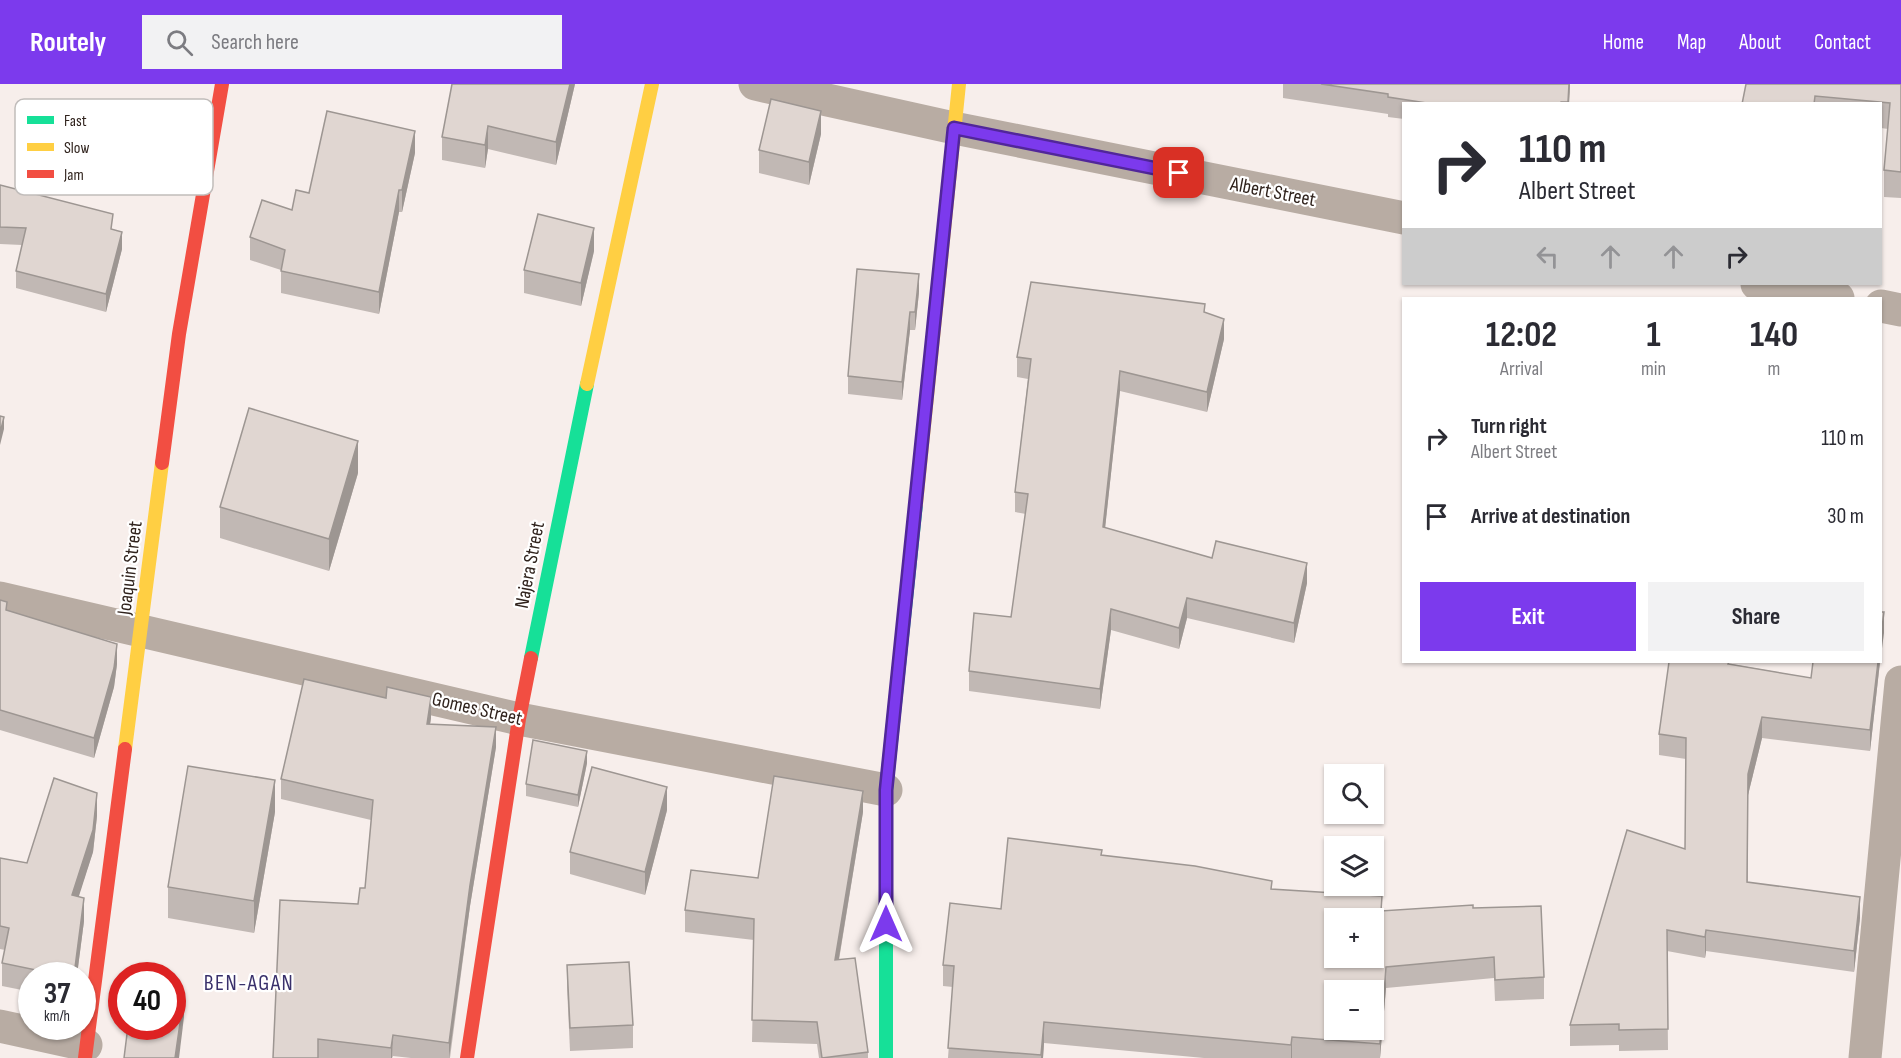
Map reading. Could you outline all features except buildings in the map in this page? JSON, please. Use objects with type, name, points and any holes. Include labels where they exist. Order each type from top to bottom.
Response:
[{"type":"street","name":"Joaquin Street","points":[[213,136],[222,84]]},
{"type":"street","name":"Najera Street","points":[[467,1058],[519,719],[580,414],[652,84]]},
{"type":"street","name":"Albert Street","points":[[755,84],[954,128],[1402,218]]},
{"type":"street","points":[[886,1058],[886,790],[959,84]]},
{"type":"street","name":"Joaquin Street","points":[[85,1051],[179,334],[203,195]]},
{"type":"street","points":[[1763,285],[1832,297]]},
{"type":"street","points":[[1882,306],[1901,310]]},
{"type":"street","name":"Gomes Street","points":[[0,598],[141,629],[519,719],[886,790]]},
{"type":"street","points":[[1865,1058],[1901,682]]},
{"type":"street","points":[[0,1026],[85,1051]]},
{"type":"traffic: fast","points":[[531,658],[587,384]]},
{"type":"traffic: fast","points":[[886,1058],[886,790],[916,504]]},
{"type":"traffic: slow","points":[[587,384],[652,84]]},
{"type":"traffic: slow","points":[[916,504],[959,84]]},
{"type":"traffic: slow","points":[[125,749],[162,463]]},
{"type":"traffic: jam","points":[[213,136],[222,84]]},
{"type":"traffic: jam","points":[[162,463],[179,334],[203,195]]},
{"type":"traffic: jam","points":[[467,1058],[519,719],[531,658]]},
{"type":"traffic: jam","points":[[85,1058],[125,749]]},
{"type":"district","name":"BEN-AGAN","points":[[249,983]]},
{"type":"route","points":[[886,924],[886,790],[954,128],[1179,173]]}]
